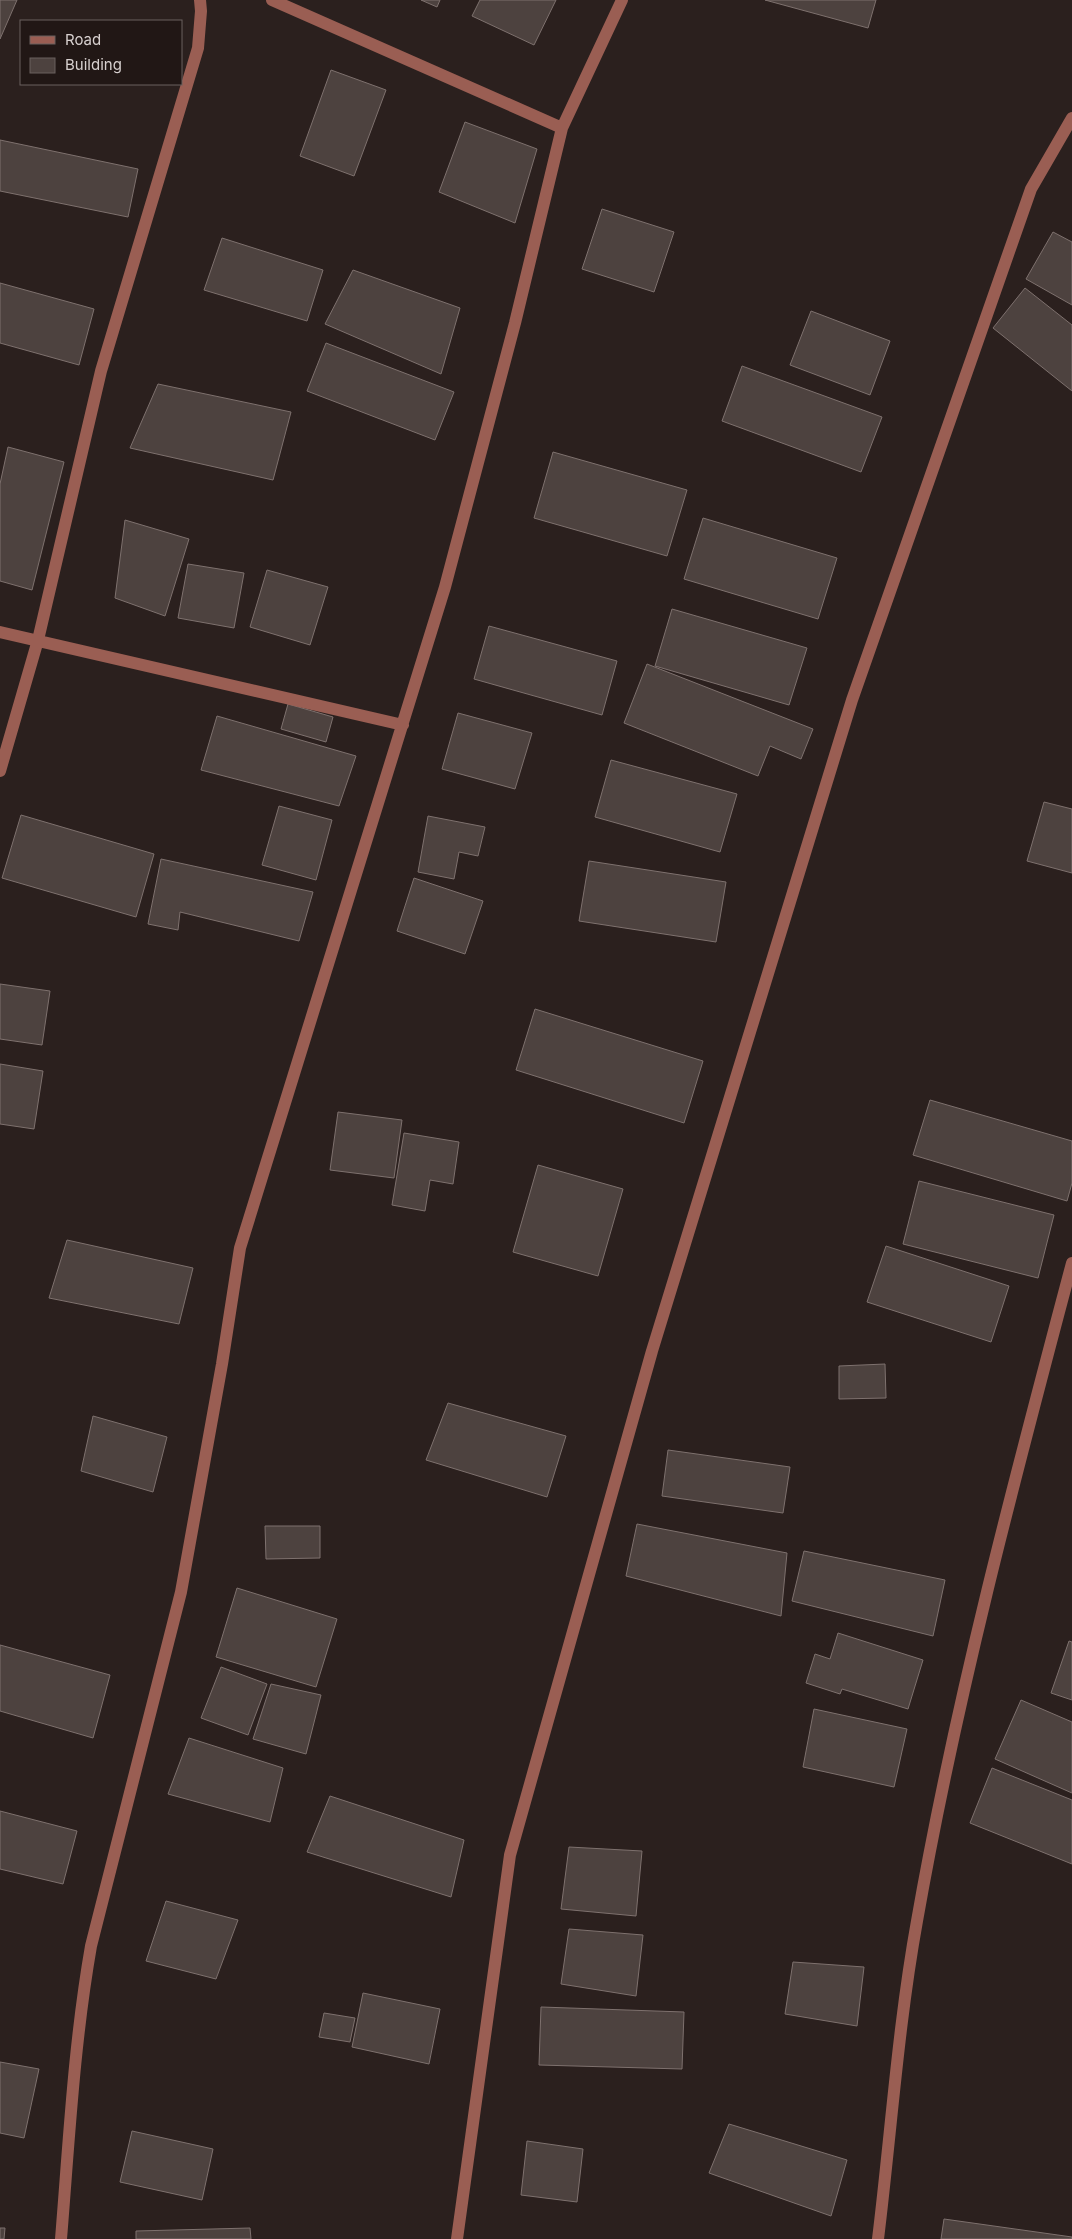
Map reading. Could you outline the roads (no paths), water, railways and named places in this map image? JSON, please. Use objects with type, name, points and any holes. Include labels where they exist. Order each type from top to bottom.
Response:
[{"type":"street","points":[[0,771],[38,640],[101,371],[198,48],[200,0]]},
{"type":"street","points":[[272,0],[562,128]]},
{"type":"street","points":[[61,2239],[76,2060],[83,1992],[91,1946],[181,1592],[222,1364],[240,1248],[445,587],[515,323],[562,128],[622,0]]},
{"type":"street","points":[[457,2239],[510,1855],[652,1351],[852,700],[1031,189],[1072,118]]},
{"type":"street","points":[[0,632],[403,725]]},
{"type":"street","points":[[878,2239],[896,2071],[917,1921],[1000,1530],[1072,1264]]}]
